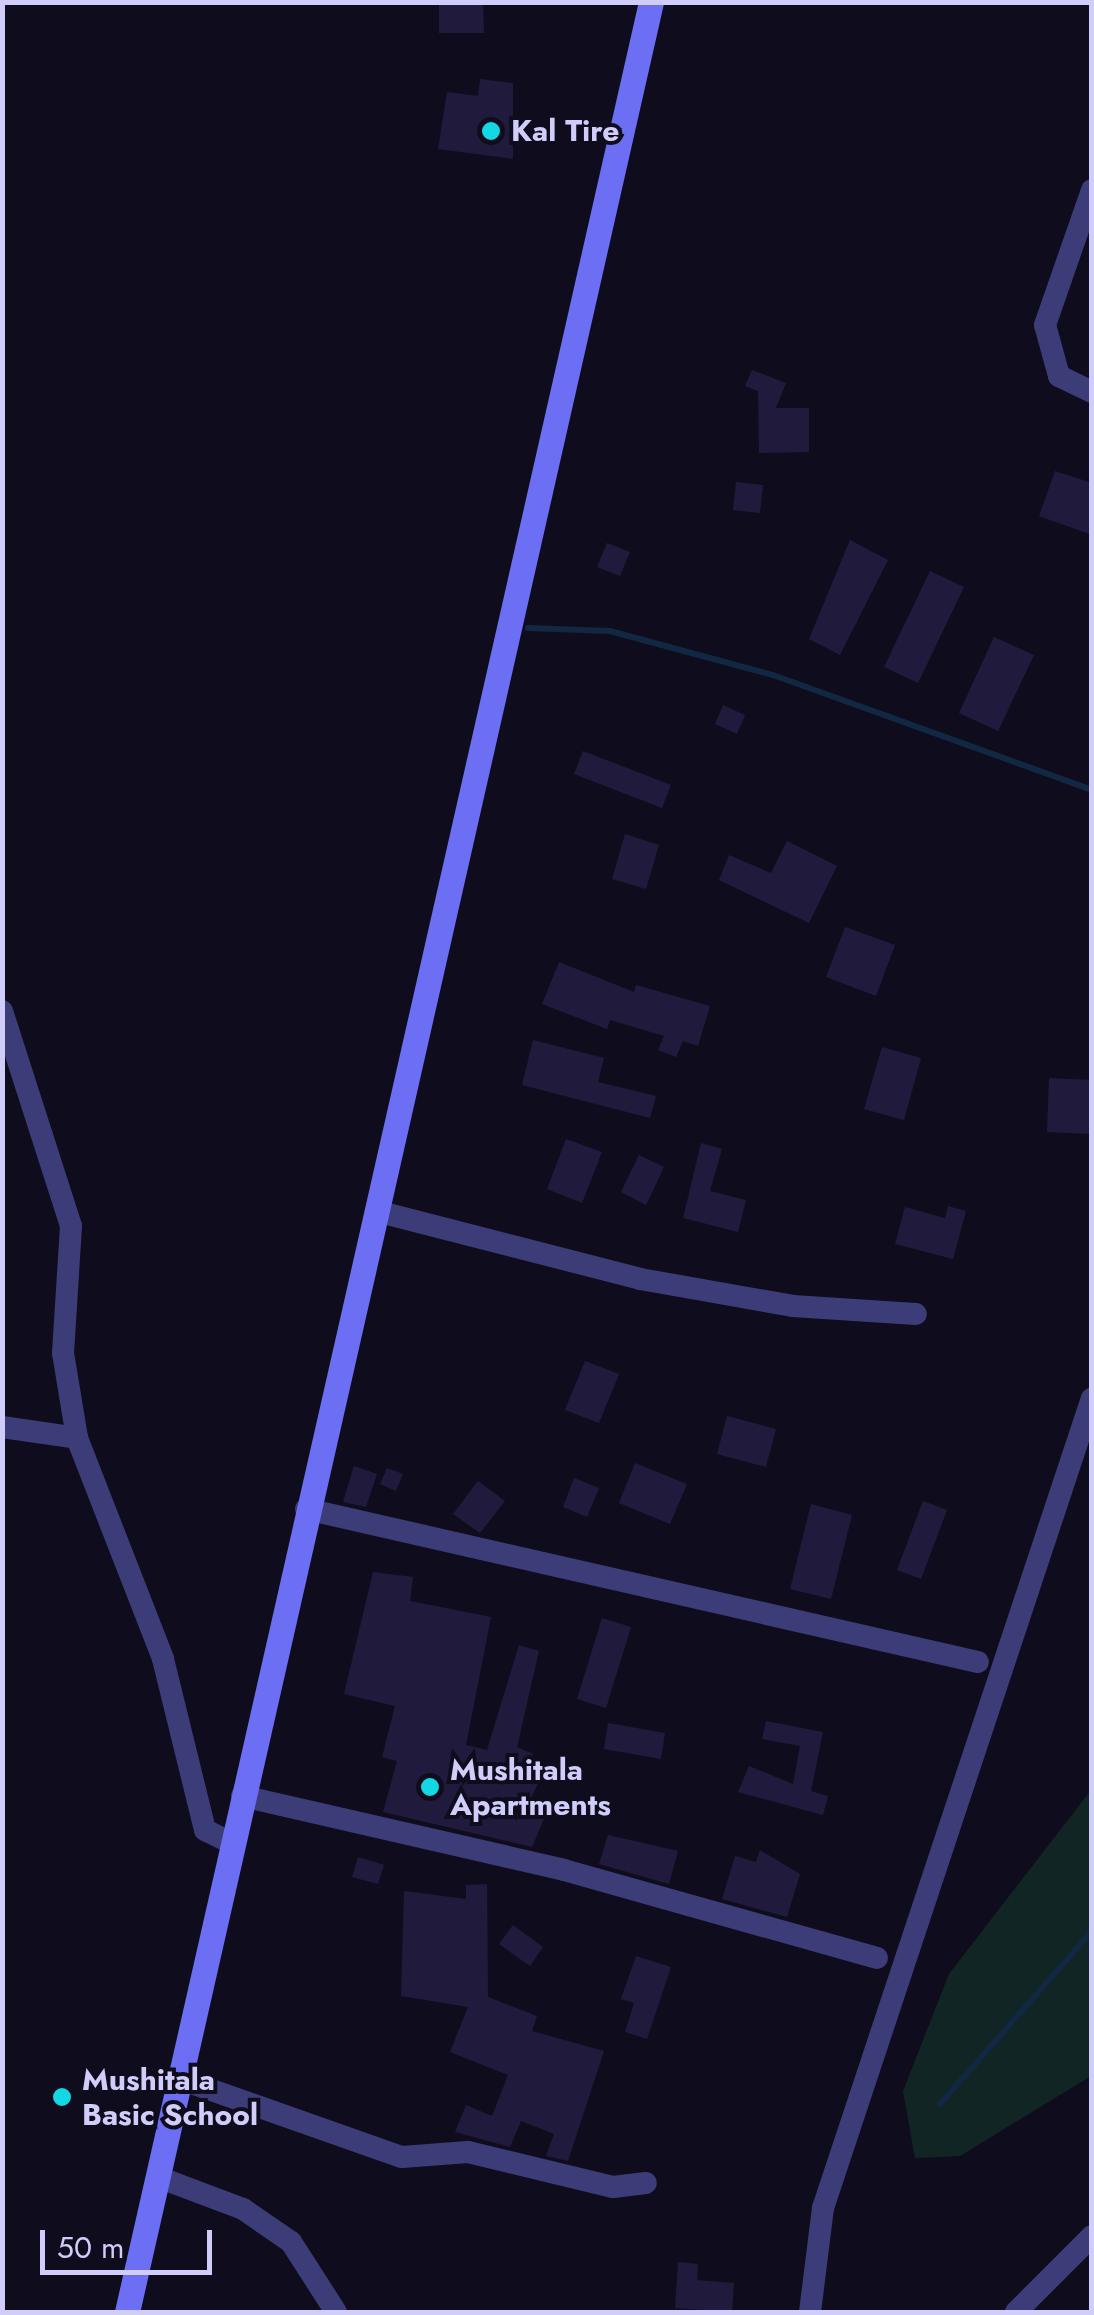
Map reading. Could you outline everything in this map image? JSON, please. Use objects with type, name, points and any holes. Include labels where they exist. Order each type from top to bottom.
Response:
[{"type":"main road","points":[[127,2312],[182,2080],[230,1842],[651,2]]},
{"type":"street","points":[[1092,190],[1045,326],[1059,376],[1092,392]]},
{"type":"street","points":[[2,1011],[71,1226],[63,1353],[77,1438],[163,1659],[205,1830],[230,1842]]},
{"type":"street","points":[[376,1211],[640,1279],[793,1306],[916,1314]]},
{"type":"street","points":[[810,2312],[823,2208],[1091,1399]]},
{"type":"street","points":[[2,1427],[77,1438]]},
{"type":"street","points":[[306,1509],[978,1662]]},
{"type":"street","points":[[242,1796],[564,1870],[877,1958]]},
{"type":"street","points":[[182,2080],[402,2156],[468,2152],[613,2187],[646,2183]]},
{"type":"street","points":[[158,2177],[243,2209],[291,2242],[336,2312]]},
{"type":"street","points":[[1016,2312],[1092,2236]]},
{"type":"green space","points":[[1091,1790],[1091,2076],[960,2156],[915,2158],[903,2091],[949,1974]]},
{"type":"building","points":[[439,2],[483,2],[484,33],[439,33]]},
{"type":"building","points":[[480,79],[513,83],[513,159],[438,149],[447,92],[478,96]]},
{"type":"building","points":[[752,370],[786,383],[776,408],[809,408],[809,452],[759,453],[758,391],[745,386]]},
{"type":"building","points":[[1055,471],[1092,483],[1092,535],[1039,516]]},
{"type":"building","points":[[736,482],[763,485],[760,513],[733,510]]},
{"type":"building","points":[[850,540],[888,560],[840,655],[809,639]]},
{"type":"building","points":[[607,543],[630,552],[620,576],[597,567]]},
{"type":"building","points":[[930,571],[964,587],[918,683],[884,667]]},
{"type":"building","points":[[994,637],[1034,655],[998,731],[959,713]]},
{"type":"building","points":[[723,705],[745,715],[737,734],[715,724]]},
{"type":"building","points":[[583,751],[671,785],[662,808],[574,774]]},
{"type":"building","points":[[625,834],[659,845],[646,889],[612,879]]},
{"type":"building","points":[[787,841],[837,866],[809,923],[719,880],[729,855],[771,873]]},
{"type":"building","points":[[845,927],[895,945],[876,996],[826,977]]},
{"type":"building","points":[[559,962],[634,992],[636,985],[710,1006],[698,1046],[683,1041],[676,1057],[658,1050],[664,1036],[610,1020],[607,1029],[542,1004]]},
{"type":"building","points":[[533,1040],[604,1058],[598,1082],[656,1096],[650,1118],[522,1085]]},
{"type":"building","points":[[882,1047],[921,1058],[904,1120],[864,1109]]},
{"type":"building","points":[[1049,1078],[1092,1080],[1092,1134],[1047,1132]]},
{"type":"building","points":[[566,1139],[602,1152],[582,1203],[547,1189]]},
{"type":"building","points":[[701,1143],[722,1149],[710,1191],[746,1200],[738,1232],[683,1218]]},
{"type":"building","points":[[639,1155],[664,1167],[646,1205],[621,1192]]},
{"type":"building","points":[[948,1206],[966,1211],[953,1259],[895,1244],[905,1207],[945,1218]]},
{"type":"building","points":[[585,1361],[619,1374],[599,1423],[565,1410]]},
{"type":"building","points":[[727,1416],[776,1429],[766,1467],[717,1454]]},
{"type":"building","points":[[635,1463],[687,1484],[670,1524],[619,1503]]},
{"type":"building","points":[[354,1466],[377,1474],[366,1507],[343,1502]]},
{"type":"building","points":[[387,1468],[403,1474],[396,1491],[380,1484]]},
{"type":"building","points":[[574,1478],[599,1488],[587,1517],[563,1507]]},
{"type":"building","points":[[478,1481],[505,1501],[480,1533],[453,1514]]},
{"type":"building","points":[[923,1501],[947,1510],[921,1579],[897,1570]]},
{"type":"building","points":[[811,1504],[852,1515],[831,1599],[790,1589]]},
{"type":"building","points":[[373,1572],[413,1577],[410,1601],[491,1617],[466,1745],[487,1750],[519,1645],[539,1651],[517,1747],[533,1754],[527,1768],[542,1775],[525,1811],[544,1819],[532,1847],[383,1812],[397,1761],[382,1757],[395,1706],[344,1694]]},
{"type":"building","points":[[602,1618],[631,1627],[606,1708],[577,1699]]},
{"type":"building","points":[[766,1721],[823,1732],[811,1791],[828,1796],[823,1815],[738,1792],[749,1766],[793,1784],[800,1746],[762,1739]]},
{"type":"building","points":[[608,1723],[665,1733],[661,1759],[604,1749]]},
{"type":"building","points":[[608,1835],[678,1851],[669,1884],[599,1864]]},
{"type":"building","points":[[760,1850],[800,1874],[787,1917],[722,1899],[735,1856],[756,1862]]},
{"type":"building","points":[[358,1857],[384,1865],[378,1884],[352,1877]]},
{"type":"building","points":[[487,1884],[488,1997],[537,2016],[532,2031],[604,2051],[568,2161],[546,2156],[554,2134],[521,2121],[510,2147],[455,2132],[466,2105],[492,2116],[508,2075],[450,2052],[468,2007],[401,1996],[404,1891],[466,1899],[466,1885]]},
{"type":"building","points":[[513,1925],[543,1947],[530,1966],[499,1944]]},
{"type":"building","points":[[636,1956],[671,1967],[647,2039],[625,2032],[634,2003],[621,1999]]},
{"type":"building","points":[[678,2262],[698,2264],[697,2280],[734,2283],[732,2312],[675,2308]]},
{"type":"waterway","points":[[528,628],[610,631],[773,675],[1092,790]]},
{"type":"waterway","points":[[940,2104],[1092,1931]]},
{"type":"place","name":"Kal Tire","points":[[491,131]]},
{"type":"place","name":"Mushitala Apartments","points":[[430,1787]]},
{"type":"place","name":"Mushitala Basic School","points":[[62,2097]]}]
